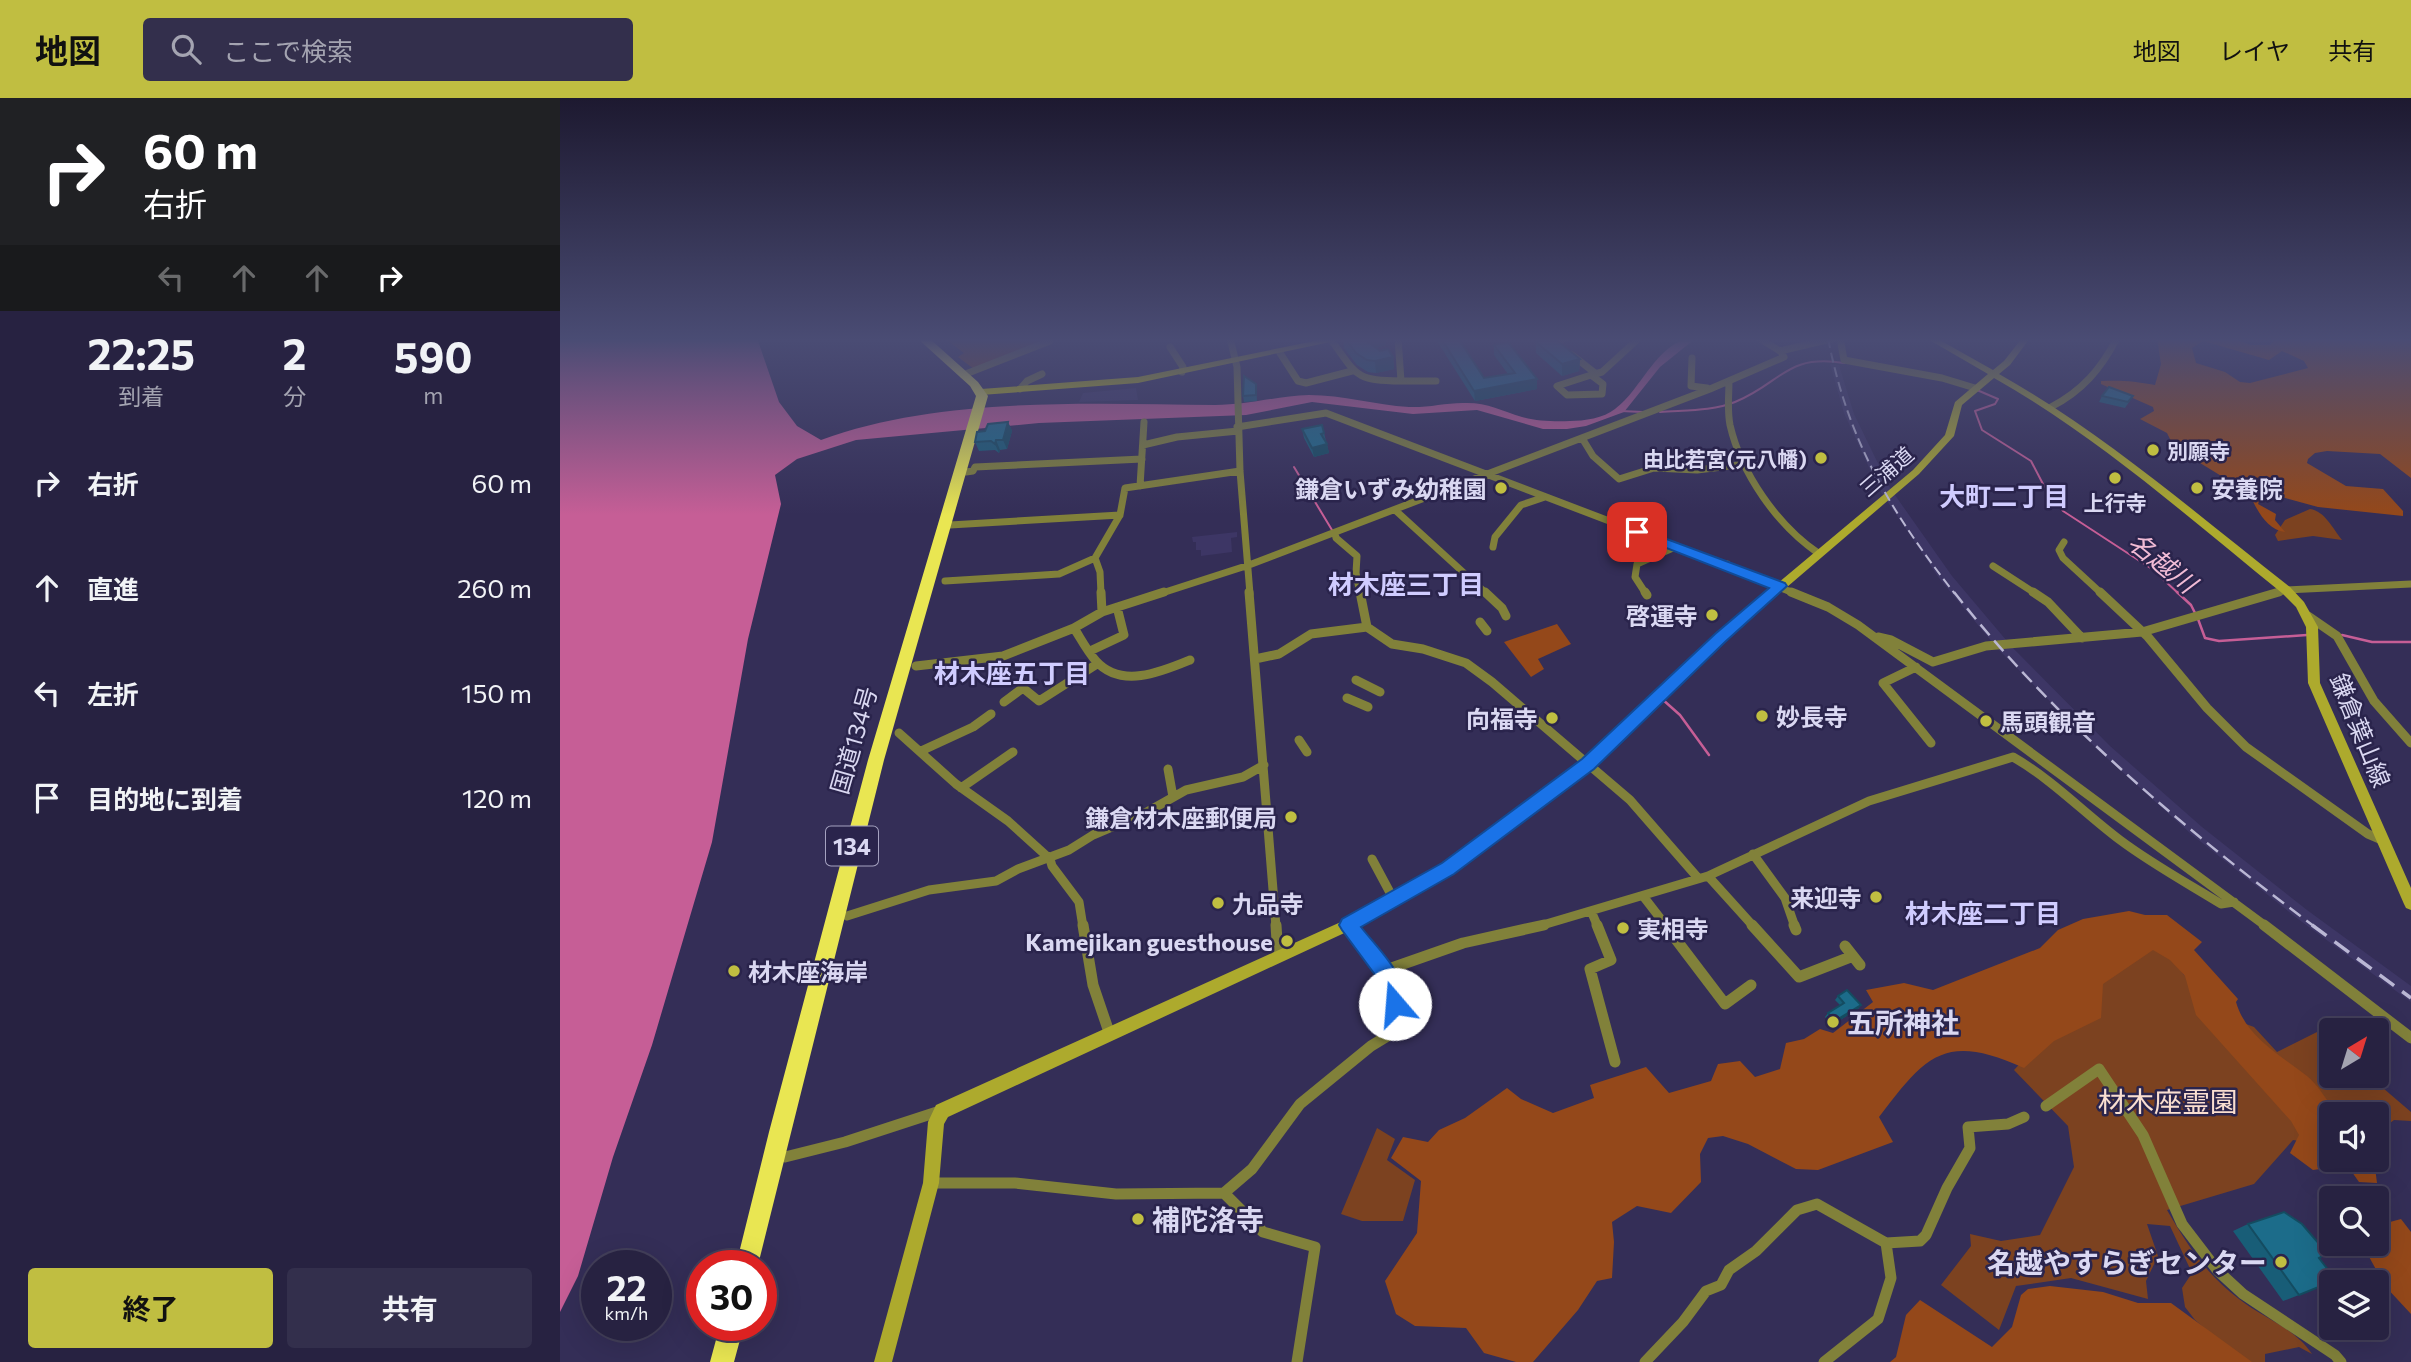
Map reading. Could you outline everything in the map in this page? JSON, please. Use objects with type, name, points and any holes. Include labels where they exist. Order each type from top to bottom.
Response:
[{"type":"highway","name":"国道134号","points":[[751,1250],[866,797],[980,397]]},
{"type":"highway","points":[[722,1362],[728,1341]]},
{"type":"main road","name":"鎌倉葉山線","points":[[2034,397],[2110,450],[2286,590],[2308,616],[2313,634]]},
{"type":"main road","name":"三浦道","points":[[1859,519],[1934,454],[1949,436],[1955,412]]},
{"type":"street","points":[[1237,397],[1240,471],[1264,765],[1264,803],[1278,957]]},
{"type":"street","points":[[916,666],[1003,656],[1074,628],[1102,612],[1249,565],[1687,397]]},
{"type":"street","points":[[1729,397],[1730,426],[1765,498],[1783,523],[1818,553]]},
{"type":"street","points":[[1955,412],[1958,404],[1966,397]]},
{"type":"street","points":[[2051,407],[2071,397]]},
{"type":"street","points":[[1143,445],[1325,413],[1724,564],[1828,607],[1872,635],[2234,902],[2411,1038]]},
{"type":"street","points":[[1140,486],[1144,422]]},
{"type":"street","points":[[1582,438],[1593,456],[1619,479],[1654,468],[1697,470],[1747,464]]},
{"type":"street","points":[[965,472],[974,471],[975,467],[1142,459]]},
{"type":"street","points":[[945,581],[1059,574],[1095,558],[1120,515],[1125,488],[1240,471]]},
{"type":"street","points":[[1493,547],[1496,537],[1521,505],[1545,497]]},
{"type":"street","points":[[1395,510],[1502,608],[1506,616]]},
{"type":"street","points":[[950,525],[1120,515]]},
{"type":"street","points":[[786,1157],[845,1142],[942,1111],[1348,925],[1448,868],[1588,764],[1780,586],[1859,519]]},
{"type":"street","points":[[1331,534],[1357,556],[1356,573],[1367,627]]},
{"type":"street","points":[[2064,542],[2059,550],[2063,558],[2143,632],[2207,708],[2246,747],[2368,834],[2382,840]]},
{"type":"street","points":[[1647,596],[1635,578],[1637,564],[1675,547]]},
{"type":"street","points":[[1095,558],[1100,572],[1102,612]]},
{"type":"street","points":[[1993,566],[2048,602],[2082,638]]},
{"type":"street","points":[[1872,635],[1891,640],[1933,662],[1986,646],[2143,632],[2286,590],[2411,584]]},
{"type":"street","points":[[1090,651],[1124,635],[1117,607]]},
{"type":"street","points":[[2308,616],[2337,636],[2374,701],[2411,743]]},
{"type":"street","points":[[1480,622],[1488,631]]},
{"type":"street","points":[[1255,659],[1279,654],[1311,634],[1367,627],[1392,644],[1423,649],[1466,663],[1630,800],[1799,977],[1856,961],[1846,946]]},
{"type":"street","points":[[1074,628],[1097,664],[1137,678],[1190,660]]},
{"type":"street","name":"鎌倉葉山線","points":[[2313,634],[2314,683],[2411,904]]},
{"type":"street","points":[[1004,702],[1023,688],[1040,701],[1097,664]]},
{"type":"street","points":[[1916,667],[1882,683],[1931,743]]},
{"type":"street","points":[[1356,680],[1380,692]]},
{"type":"street","points":[[1347,698],[1368,707]]},
{"type":"street","points":[[921,751],[973,727],[991,714]]},
{"type":"street","points":[[899,733],[961,788],[1008,821],[1050,859],[1079,902],[1093,985],[1110,1035]]},
{"type":"street","points":[[1299,740],[1307,751]]},
{"type":"street","points":[[961,788],[1013,752]]},
{"type":"street","points":[[1383,971],[1463,943],[1546,925],[1703,877],[1822,825],[1869,801],[2013,757],[2037,769],[2119,840],[2221,904],[2234,902]]},
{"type":"street","points":[[847,916],[929,890],[996,881],[1018,869],[1050,859],[1186,790],[1243,777],[1264,765]]},
{"type":"street","points":[[1168,769],[1173,797]]},
{"type":"street","points":[[1753,854],[1785,898],[1796,930]]},
{"type":"street","points":[[1372,859],[1394,900]]},
{"type":"street","points":[[1643,896],[1724,1004],[1751,985]]},
{"type":"street","points":[[1591,911],[1611,960],[1590,969],[1615,1062]]},
{"type":"street","points":[[931,1182],[1015,1183],[1116,1194],[1224,1193],[1252,1169],[1300,1104],[1325,1080],[1399,1029],[1390,979],[1348,925]]},
{"type":"street","points":[[2046,1106],[2099,1069],[2143,1135],[2182,1224],[2218,1271],[2243,1294],[2334,1354],[2341,1362]]},
{"type":"street","points":[[883,1362],[931,1182],[936,1122],[942,1111]]},
{"type":"street","points":[[1645,1362],[1683,1322],[1706,1291],[1721,1285],[1729,1270],[1756,1251],[1797,1210],[1817,1204],[1886,1244],[1920,1241],[1926,1236],[1947,1188],[1970,1148],[1968,1127],[2008,1124],[2024,1117]]},
{"type":"street","points":[[1224,1193],[1263,1232],[1315,1247],[1297,1362]]},
{"type":"street","points":[[1824,1362],[1878,1319],[1891,1278],[1886,1244]]},
{"type":"shaded area","points":[[560,397],[777,397],[797,426],[821,440],[867,426],[915,416],[1016,406],[1227,405],[1285,397],[1334,397],[1409,407],[1475,403],[1522,417],[1559,421],[1600,417],[1615,409],[1627,397],[1636,397],[1624,412],[1586,426],[1567,429],[1543,429],[1477,410],[1413,414],[1312,402],[1246,415],[1039,423],[856,440],[797,459],[775,475],[781,504],[748,639],[712,842],[652,1045],[613,1157],[586,1250],[581,1250],[578,1276],[560,1312]]},
{"type":"shaded area","points":[[1081,397],[1137,397],[1138,400],[1079,402]]},
{"type":"shaded area","points":[[1839,397],[1849,397],[1854,414],[1890,488],[1952,576],[2012,647],[2110,746],[2202,827],[2307,910],[2411,986],[2411,1002],[2298,919],[2191,834],[2098,750],[1997,648],[1939,578],[1879,489],[1844,413]]},
{"type":"shaded area","points":[[2130,397],[2411,397],[2411,478],[2380,454],[2327,451],[2315,453],[2307,463],[2346,486],[2383,489],[2403,511],[2403,516],[2318,507],[2263,492],[2258,504],[2276,514],[2275,520],[2285,532],[2278,530],[2262,517],[2249,493],[2174,447],[2167,433],[2140,419],[2154,411],[2153,407]]},
{"type":"shaded area","points":[[1237,532],[1237,537],[1231,538],[1232,552],[1201,556],[1201,550],[1196,550],[1196,542],[1193,542],[1192,537]]},
{"type":"shaded area","points":[[1557,624],[1571,644],[1538,659],[1544,669],[1531,677],[1504,642]]},
{"type":"shaded area","points":[[2129,911],[2145,915],[2167,915],[2202,942],[2194,950],[2238,999],[2236,1002],[2248,1025],[2265,1044],[2311,1080],[2328,1102],[2319,1102],[2319,1169],[2313,1170],[2290,1153],[2299,1135],[2291,1121],[2196,1015],[2185,976],[2170,960],[2153,950],[2103,984],[2101,1018],[2054,1041],[2024,1068],[1997,1057],[1956,1051],[1925,1065],[1910,1078],[1879,1117],[1893,1142],[1818,1170],[1796,1169],[1748,1144],[1723,1136],[1708,1138],[1700,1154],[1701,1182],[1671,1213],[1637,1206],[1612,1222],[1612,1278],[1597,1281],[1578,1310],[1533,1362],[1516,1362],[1484,1353],[1466,1328],[1415,1326],[1396,1314],[1385,1281],[1417,1233],[1421,1181],[1391,1158],[1403,1137],[1428,1142],[1439,1130],[1465,1118],[1507,1088],[1521,1099],[1553,1113],[1594,1098],[1590,1085],[1646,1067],[1669,1093],[1711,1081],[1718,1064],[1740,1061],[1755,1077],[1780,1069],[1786,1043],[1804,1039],[1820,1029],[1833,1033],[1873,1002],[1866,990],[1904,983],[1933,990],[2040,948],[2058,930],[2083,919]]},
{"type":"shaded area","points":[[2352,1172],[2376,1172],[2377,1183],[2359,1182]]},
{"type":"shaded area","points":[[2401,1219],[2411,1232],[2411,1314],[2389,1290],[2389,1270],[2376,1270],[2369,1256],[2389,1256],[2389,1222]]},
{"type":"shaded area","points":[[2050,1286],[2103,1292],[2138,1303],[2171,1303],[2252,1362],[1890,1362],[1896,1357],[1906,1315],[1920,1300],[1992,1347],[2012,1327],[2021,1295],[2028,1289]]},
{"type":"green space","points":[[2310,509],[2320,513],[2342,540],[2313,536],[2278,541],[2275,535],[2285,520]]},
{"type":"green space","name":"材木座霊園","points":[[2153,945],[2172,960],[2184,975],[2195,980],[2230,1018],[2254,1027],[2277,1052],[2317,1032],[2319,1034],[2319,1088],[2383,1088],[2411,1112],[2411,1121],[2394,1120],[2389,1124],[2389,1102],[2319,1102],[2319,1144],[2293,1140],[2254,1184],[2167,1210],[2190,1247],[2216,1279],[2248,1306],[2297,1337],[2312,1354],[2299,1347],[2265,1354],[2265,1362],[2245,1362],[2195,1320],[2185,1307],[2182,1288],[2192,1273],[2170,1226],[2147,1224],[2158,1256],[2146,1281],[2148,1299],[2071,1278],[2016,1286],[1999,1330],[1941,1285],[1971,1246],[1970,1234],[2001,1241],[2040,1235],[2074,1167],[2068,1126],[2014,1070],[2102,976]]},
{"type":"green space","points":[[1377,1128],[1395,1139],[1387,1160],[1415,1180],[1403,1221],[1362,1221],[1341,1214]]},
{"type":"building","points":[[2106,397],[2132,397],[2128,402]]},
{"type":"building","points":[[1008,422],[1003,440],[996,440],[995,444],[991,441],[975,442],[977,432],[985,431],[988,424]]},
{"type":"building","points":[[1322,425],[1324,433],[1321,434],[1327,444],[1312,448],[1302,429]]},
{"type":"building","points":[[1847,990],[1861,1005],[1835,1021],[1828,1013],[1844,1003],[1838,996]]},
{"type":"building","points":[[2284,1212],[2302,1224],[2319,1244],[2319,1256],[2322,1256],[2319,1258],[2328,1270],[2319,1270],[2319,1287],[2299,1295],[2248,1224]]},
{"type":"waterway","name":"名越川","points":[[1660,412],[1717,407],[1745,397]]},
{"type":"waterway","name":"名越川","points":[[1993,397],[1998,399],[1995,404],[1975,411],[1982,430],[2031,461],[2043,484],[2063,511],[2152,569],[2179,594]]},
{"type":"waterway","name":"名越川","points":[[1621,411],[1643,412]]},
{"type":"waterway","points":[[1294,467],[1332,530]]},
{"type":"waterway","name":"名越川","points":[[2177,592],[2191,605],[2195,613]]},
{"type":"waterway","name":"名越川","points":[[2198,619],[2205,638],[2219,641],[2307,635]]},
{"type":"waterway","name":"名越川","points":[[2342,635],[2372,642],[2411,642]]},
{"type":"waterway","points":[[1662,699],[1680,715],[1709,755]]},
{"type":"railway","points":[[1843,397],[1860,443],[1892,504],[1955,594]]},
{"type":"railway","points":[[1954,592],[2035,685],[2123,771],[2170,812],[2315,927]]},
{"type":"railway","points":[[2312,925],[2411,998]]},
{"type":"place","name":"別願寺","points":[[2153,450]]},
{"type":"place","name":"由比若宮(元八幡)","points":[[1821,458]]},
{"type":"place","name":"上行寺","points":[[2115,478]]},
{"type":"place","name":"鎌倉いずみ幼稚園","points":[[1501,488]]},
{"type":"place","name":"安養院","points":[[2197,488]]},
{"type":"place","name":"啓運寺","points":[[1712,615]]},
{"type":"place","name":"妙長寺","points":[[1762,716]]},
{"type":"place","name":"向福寺","points":[[1552,718]]},
{"type":"place","name":"馬頭観音","points":[[1986,721]]},
{"type":"place","name":"鎌倉材木座郵便局","points":[[1291,817]]},
{"type":"place","name":"来迎寺","points":[[1876,897]]},
{"type":"place","name":"九品寺","points":[[1218,903]]},
{"type":"place","name":"実相寺","points":[[1623,928]]},
{"type":"place","name":"Kamejikan guesthouse","points":[[1287,941]]},
{"type":"place","name":"材木座海岸","points":[[734,971]]},
{"type":"place","name":"五所神社","points":[[1833,1022]]},
{"type":"place","name":"補陀洛寺","points":[[1138,1219]]},
{"type":"place","name":"名越やすらぎセンター","points":[[2281,1262]]},
{"type":"district","name":"大町二丁目","points":[[2004,495]]},
{"type":"district","name":"材木座三丁目","points":[[1406,583]]},
{"type":"district","name":"材木座五丁目","points":[[1012,672]]},
{"type":"district","name":"材木座二丁目","points":[[1983,912]]},
{"type":"route","points":[[1395,1004],[1390,979],[1348,925],[1448,868],[1588,764],[1720,638],[1780,586],[1637,532]]}]
